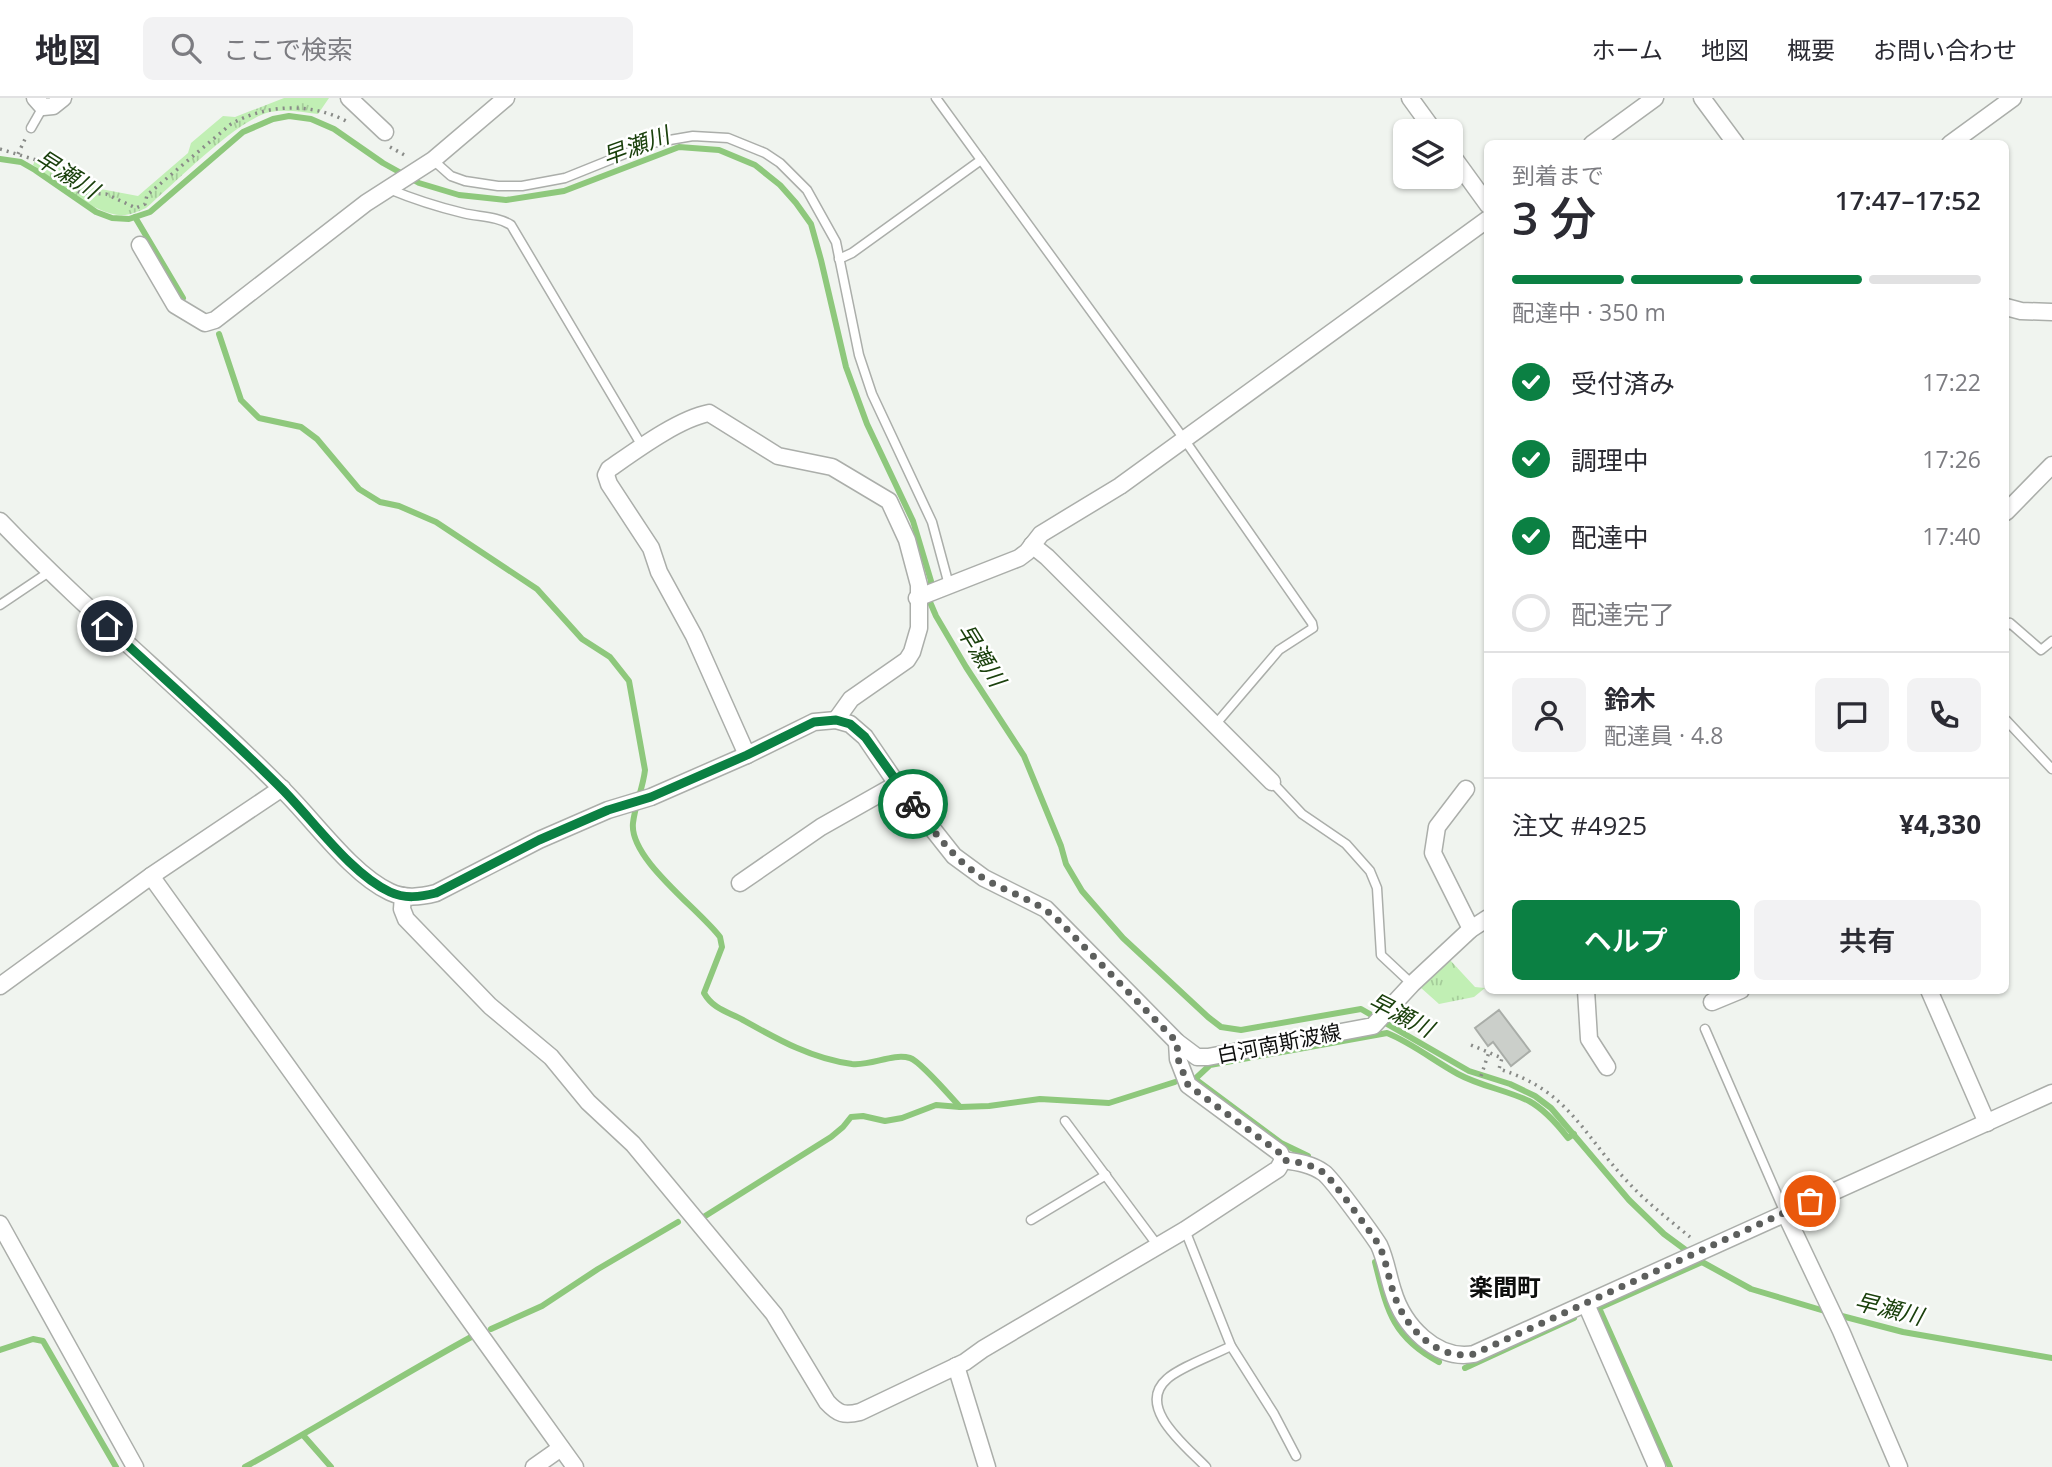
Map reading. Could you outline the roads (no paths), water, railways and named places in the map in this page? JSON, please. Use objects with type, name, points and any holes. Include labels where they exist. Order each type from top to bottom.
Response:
[{"type":"street","points":[[39,102],[53,106],[64,98]]},
{"type":"street","points":[[349,98],[386,139]]},
{"type":"street","points":[[1410,98],[1425,119]]},
{"type":"street","points":[[1597,140],[1655,98]]},
{"type":"street","points":[[1702,98],[1734,140]]},
{"type":"street","points":[[1955,140],[2013,98]]},
{"type":"street","points":[[140,245],[175,305],[205,323],[215,320],[366,203],[423,163],[495,101]]},
{"type":"street","points":[[1463,171],[1484,199]]},
{"type":"street","points":[[920,597],[1019,558],[1041,534],[1120,486],[1484,222]]},
{"type":"street","points":[[2009,308],[2052,312]]},
{"type":"street","points":[[0,522],[49,572],[282,788],[361,872],[389,891],[403,896],[419,897],[436,893],[539,840],[608,810],[651,797],[747,755],[814,722],[836,720],[851,699],[907,660],[912,652],[919,628],[919,585],[906,540],[889,501],[832,467],[778,456],[709,413],[697,415],[642,446],[609,469],[606,475],[609,484],[651,548],[659,572],[694,636],[747,755]]},
{"type":"street","points":[[2009,509],[2052,465]]},
{"type":"street","points":[[1032,545],[1272,782]]},
{"type":"street","name":"白河南斯波線","points":[[836,720],[850,724],[865,737],[897,784],[954,856],[984,878],[1046,909],[1177,1042],[1197,1057],[1373,1026],[1412,984]]},
{"type":"street","points":[[740,883],[821,827],[897,784]]},
{"type":"street","points":[[0,986],[151,876],[282,788]]},
{"type":"street","points":[[1466,789],[1437,827],[1433,853],[1471,929]]},
{"type":"street","points":[[151,876],[575,1467]]},
{"type":"street","points":[[403,896],[402,909],[407,919],[490,1006],[551,1057],[588,1102],[633,1144],[774,1314],[836,1413],[847,1415],[860,1412],[956,1366],[1185,1230],[1278,1168],[1283,1160]]},
{"type":"street","points":[[1412,984],[1471,929],[1484,921]]},
{"type":"street","points":[[1586,994],[1589,1039],[1607,1066]]},
{"type":"street","points":[[1712,1002],[1731,994]]},
{"type":"street","points":[[1931,994],[1987,1123]]},
{"type":"street","points":[[1177,1042],[1178,1059],[1188,1085],[1280,1153],[1283,1160]]},
{"type":"street","points":[[1283,1160],[1302,1162],[1325,1174],[1378,1245],[1393,1292],[1407,1320],[1416,1331],[1452,1355],[1474,1354],[1680,1261],[1700,1247],[1785,1213],[2052,1093]]},
{"type":"street","points":[[1785,1213],[1828,1301],[1899,1467]]},
{"type":"street","points":[[0,1224],[135,1467]]},
{"type":"street","points":[[1586,1304],[1657,1467]]},
{"type":"street","points":[[956,1366],[987,1467]]},
{"type":"street","points":[[534,1467],[561,1448]]},
{"type":"lane","points":[[936,98],[1184,439],[1312,623],[1313,628],[1279,650],[1215,724]]},
{"type":"lane","points":[[31,128],[39,102]]},
{"type":"lane","points":[[423,163],[465,181],[522,186],[565,178],[664,139],[693,135],[728,138],[765,153],[780,163],[807,190],[836,243],[859,355],[872,394],[932,522],[944,587]]},
{"type":"lane","points":[[839,259],[852,253],[981,160]]},
{"type":"lane","points":[[393,186],[446,209],[477,217],[502,219],[511,225],[642,446]]},
{"type":"lane","points":[[0,605],[49,572]]},
{"type":"lane","points":[[2009,624],[2041,650],[2052,641]]},
{"type":"lane","points":[[2009,723],[2052,769]]},
{"type":"lane","points":[[1272,782],[1302,814],[1346,844],[1370,872],[1377,888],[1381,955],[1412,984]]},
{"type":"lane","points":[[1705,1029],[1785,1213]]},
{"type":"lane","points":[[1065,1121],[1158,1246]]},
{"type":"lane","points":[[1031,1220],[1106,1175]]},
{"type":"lane","points":[[1185,1230],[1231,1346],[1274,1414],[1296,1456]]},
{"type":"lane","points":[[1206,1467],[1166,1425],[1157,1410],[1156,1399],[1168,1378],[1231,1346]]},
{"type":"waterway","name":"早瀬川","points":[[0,159],[21,162],[96,212],[112,218],[129,219],[150,212],[243,132],[273,119],[289,116],[311,119],[334,129],[383,163],[419,183],[459,195],[506,200],[564,191],[679,147],[719,150],[755,165],[780,185],[811,224],[846,367],[867,424],[913,521],[931,581],[930,602],[936,616],[1024,756],[1066,864],[1082,891],[1123,938],[1221,1027],[1241,1030],[1361,1009],[1469,1071],[1510,1084],[1535,1096],[1551,1108],[1629,1200],[1664,1234],[1702,1262],[1751,1289],[1828,1312]]},
{"type":"waterway","points":[[135,217],[183,298]]},
{"type":"waterway","points":[[219,334],[241,400],[259,418],[301,427],[317,439],[359,489],[380,502],[399,506],[436,522],[537,589],[582,639],[610,657],[629,681],[645,770],[634,816],[635,837],[653,868],[720,937],[722,947],[704,993],[716,1006],[782,1041],[823,1058],[852,1064],[896,1057],[910,1058],[928,1072],[960,1107],[1040,1099],[1109,1103],[1175,1082]]},
{"type":"waterway","points":[[1308,1156],[1281,1143],[1195,1079],[1210,1065],[1387,1033],[1466,1078],[1535,1104],[1568,1138],[1574,1134]]},
{"type":"waterway","points":[[702,1218],[831,1137],[851,1117],[863,1116],[885,1121],[902,1118],[936,1105],[960,1107]]},
{"type":"waterway","points":[[491,1329],[542,1306],[678,1222]]},
{"type":"waterway","points":[[1375,1262],[1388,1308],[1401,1332],[1411,1343],[1439,1362]]},
{"type":"waterway","points":[[1670,1467],[1599,1308],[1702,1262]]},
{"type":"waterway","name":"早瀬川","points":[[1838,1315],[1903,1332],[2052,1358]]},
{"type":"waterway","points":[[1465,1368],[1574,1318]]},
{"type":"waterway","points":[[245,1467],[473,1336]]},
{"type":"waterway","points":[[0,1350],[33,1339],[43,1341],[116,1467]]},
{"type":"waterway","points":[[303,1435],[331,1467]]},
{"type":"district","name":"楽間町","points":[[1505,1288]]}]
